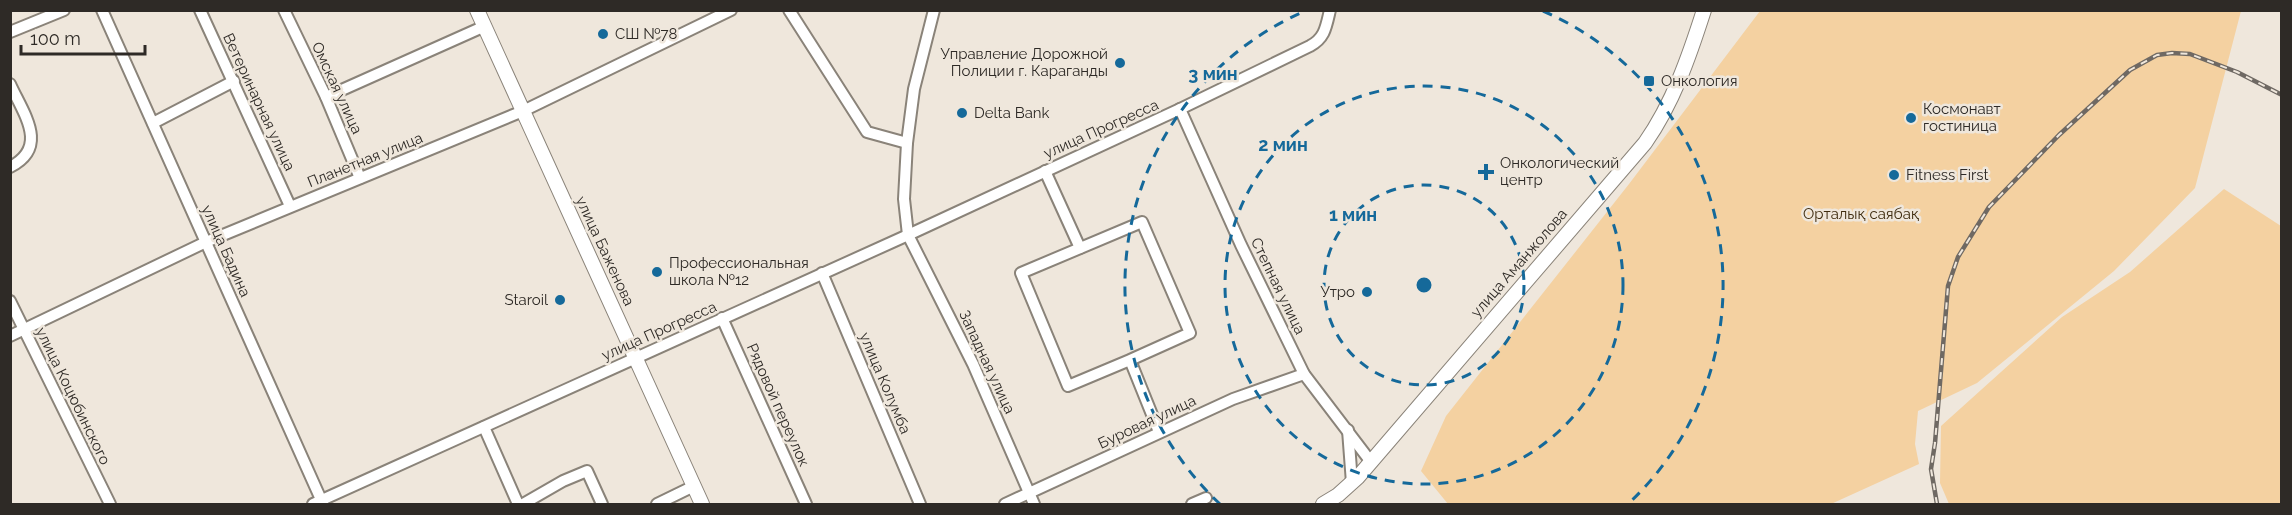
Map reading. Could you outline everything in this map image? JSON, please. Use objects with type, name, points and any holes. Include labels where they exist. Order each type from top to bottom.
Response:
[{"type":"main road","name":"улица Баженова","points":[[477,10],[702,504]]},
{"type":"main road","name":"улица Аманжолова","points":[[1323,504],[1352,483],[1371,462],[1645,143],[1670,102],[1689,57],[1704,10]]},
{"type":"street","points":[[10,32],[64,10]]},
{"type":"street","name":"улица Бадина","points":[[102,10],[319,503]]},
{"type":"street","name":"Ветеринарная улица","points":[[200,10],[290,206]]},
{"type":"street","name":"Планетная улица","points":[[10,336],[206,242],[523,111],[730,10]]},
{"type":"street","points":[[789,10],[867,132],[907,143]]},
{"type":"street","points":[[908,235],[904,199],[907,143],[914,89],[934,10]]},
{"type":"street","name":"улица Прогресса","points":[[319,503],[1180,110],[1320,41],[1330,10]]},
{"type":"street","name":"Омская улица","points":[[289,12],[360,178]]},
{"type":"street","points":[[326,97],[485,26]]},
{"type":"street","points":[[153,123],[234,81]]},
{"type":"street","points":[[10,84],[33,134],[29,150],[19,163],[10,167]]},
{"type":"street","name":"Степная улица","points":[[1180,110],[1241,245],[1304,374],[1371,462]]},
{"type":"street","points":[[1045,171],[1080,248]]},
{"type":"street","points":[[1142,222],[1167,275],[1190,333],[1130,360],[1068,386],[1021,273],[1142,222]]},
{"type":"street","name":"Западная улица","points":[[908,235],[973,364],[1034,504]]},
{"type":"street","name":"улица Колумба","points":[[822,273],[920,504]]},
{"type":"street","name":"улица Коцюбинского","points":[[10,301],[110,504]]},
{"type":"street","name":"Рядовой переулок","points":[[722,318],[806,504]]},
{"type":"street","points":[[1130,360],[1159,432]]},
{"type":"street","name":"Буровая улица","points":[[1005,504],[1233,399],[1304,374]]},
{"type":"street","points":[[484,427],[518,504]]},
{"type":"street","points":[[1348,430],[1352,483]]},
{"type":"street","points":[[523,504],[563,481],[586,471],[602,504]]},
{"type":"street","points":[[657,504],[694,486]]},
{"type":"street","points":[[1192,504],[1206,498]]},
{"type":"green space","name":"Орталық саябақ","points":[[1760,11],[2241,11],[2195,188],[2114,271],[1977,383],[1918,411],[1915,444],[1919,464],[1831,504],[1448,504],[1421,471],[1446,416],[1629,184]]},
{"type":"green space","points":[[2224,189],[2281,226],[2281,504],[1949,504],[1940,483],[1941,426],[2062,317],[2130,272]]},
{"type":"railway","points":[[1937,504],[1931,469],[1948,286],[1958,257],[1989,207],[2059,135],[2130,70],[2157,55],[2190,54],[2237,72],[2282,95]]},
{"type":"place","name":"СШ №78","points":[[603,34]]},
{"type":"place","name":"Управление Дорожной Полиции г. Караганды","points":[[1120,63]]},
{"type":"place","name":"Онкология","points":[[1649,81]]},
{"type":"place","name":"Delta Bank","points":[[962,113]]},
{"type":"place","name":"Космонавт гостиница","points":[[1911,118]]},
{"type":"place","name":"Онкологический центр","points":[[1486,172]]},
{"type":"place","name":"Fitness First","points":[[1894,175]]},
{"type":"place","name":"Профессиональная школа №12","points":[[657,272]]},
{"type":"place","name":"Утро","points":[[1367,292]]},
{"type":"place","name":"Staroil","points":[[560,300]]}]
